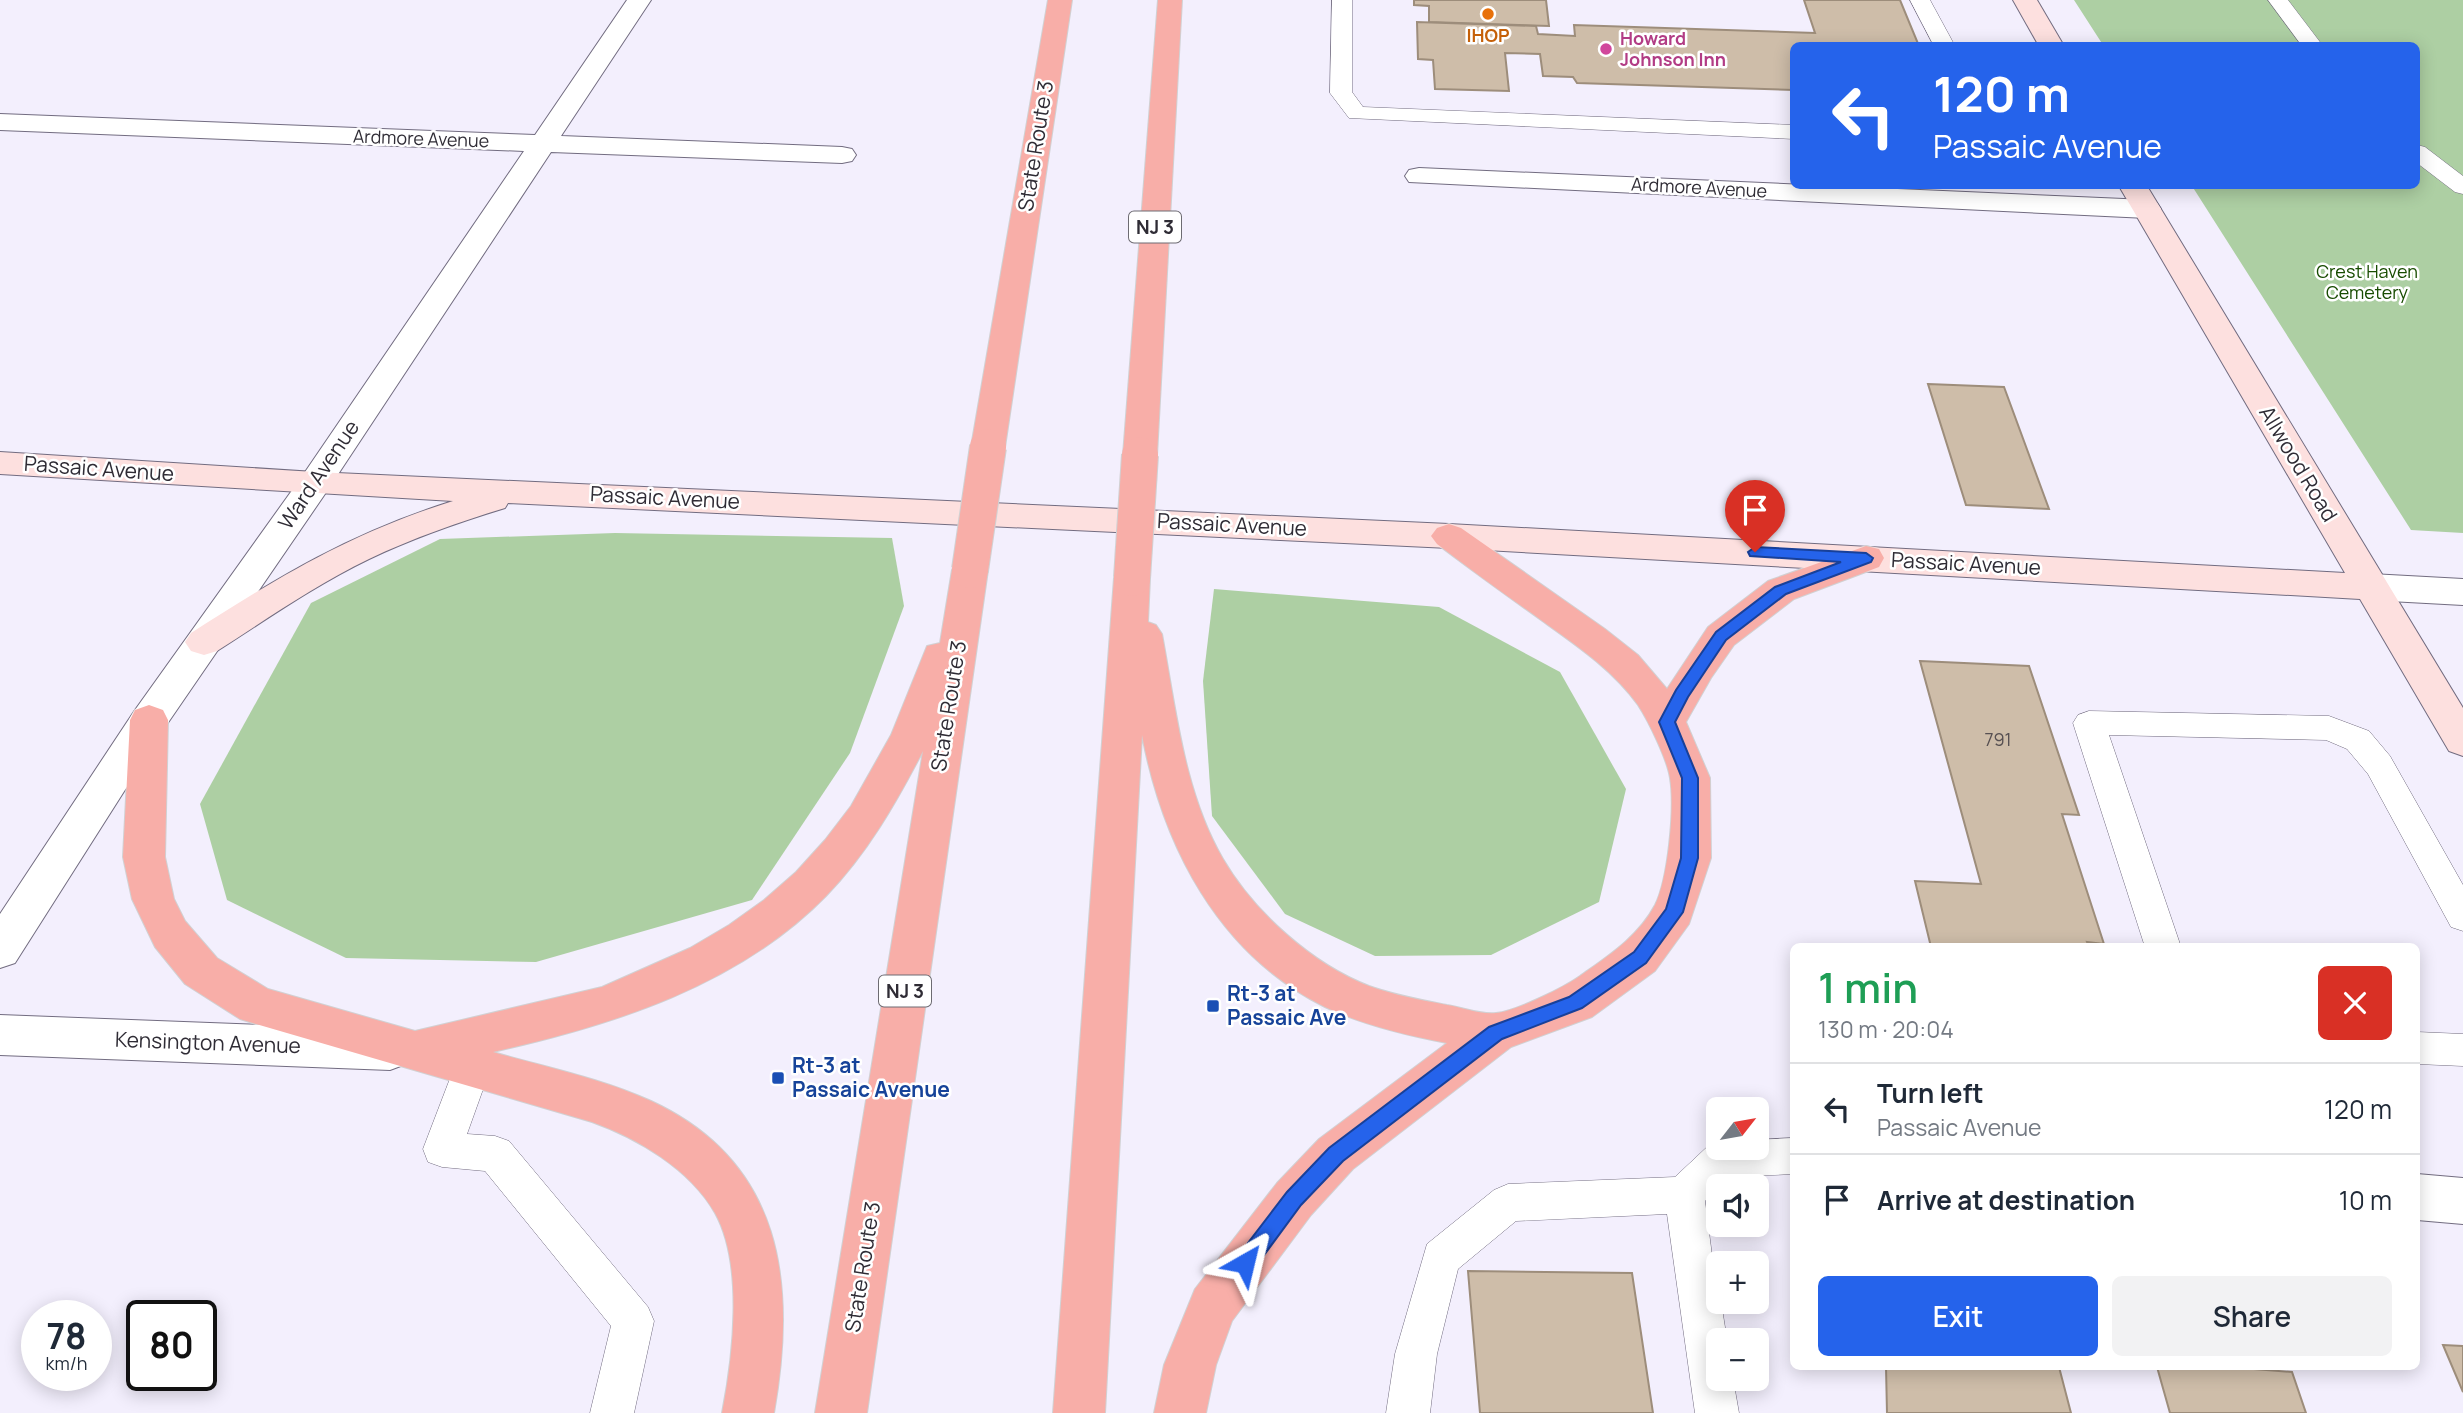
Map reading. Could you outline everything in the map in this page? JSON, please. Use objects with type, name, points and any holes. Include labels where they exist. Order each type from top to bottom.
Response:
[{"type":"highway","name":"State Route 3","points":[[841,1413],[988,447],[1060,0]]},
{"type":"highway","name":"NJ 3","points":[[1079,1413],[1170,0]]},
{"type":"highway","points":[[1180,1413],[1190,1365],[1213,1306],[1294,1199],[1336,1154],[1495,1033],[1576,1003],[1640,958],[1674,912],[1690,858],[1690,778],[1667,722],[1651,695],[1625,665],[1592,638],[1449,536]]},
{"type":"highway","points":[[1667,722],[1697,669],[1721,636],[1781,590],[1866,558]]},
{"type":"highway","points":[[415,1051],[600,1007],[685,972],[734,946],[793,904],[835,859],[877,799],[912,733],[970,570]]},
{"type":"highway","points":[[1132,578],[1170,776],[1188,829],[1207,870],[1236,909],[1275,950],[1308,975],[1355,1000],[1412,1017],[1495,1033]]},
{"type":"highway","points":[[149,720],[144,857],[153,899],[170,934],[201,971],[256,1005],[592,1101],[642,1119],[712,1172],[736,1204],[752,1251],[759,1319],[756,1377],[748,1413]]},
{"type":"main road","points":[[2025,0],[2050,42]]},
{"type":"main road","name":"Allwood Road","points":[[2140,197],[2463,741]]},
{"type":"main road","name":"Passaic Avenue","points":[[0,463],[315,483],[1449,536],[2371,587]]},
{"type":"main road","points":[[204,642],[287,588],[338,559],[443,515],[523,491]]},
{"type":"street","name":"Ward Avenue","points":[[0,950],[149,720],[315,483],[639,0]]},
{"type":"street","name":"Ardmore Avenue","points":[[0,122],[842,155]]},
{"type":"street","name":"Ardmore Avenue","points":[[1419,176],[1790,187]]},
{"type":"street","name":"Ardmore Avenue","points":[[1865,189],[2140,197]]},
{"type":"street","name":"Passaic Avenue","points":[[2371,587],[2463,592]]},
{"type":"street","name":"Kensington Avenue","points":[[0,1035],[415,1051]]},
{"type":"street","points":[[2420,1197],[2463,1201]]},
{"type":"lane","points":[[1342,0],[1341,93],[1357,113],[1790,132]]},
{"type":"lane","points":[[1920,0],[1943,42]]},
{"type":"lane","points":[[2278,0],[2310,42]]},
{"type":"lane","points":[[2420,154],[2463,187]]},
{"type":"lane","points":[[2162,943],[2089,723],[2329,729],[2358,740],[2379,765],[2463,917]]},
{"type":"lane","points":[[2420,1048],[2463,1050]]},
{"type":"lane","points":[[472,1067],[442,1149],[495,1154],[634,1321],[612,1413]]},
{"type":"lane","points":[[1408,1413],[1416,1354],[1441,1258],[1508,1203],[1684,1195],[1721,1160],[1790,1156]]},
{"type":"lane","points":[[1684,1195],[1717,1413]]},
{"type":"green space","name":"Crest Haven Cemetery","points":[[2074,0],[2463,0],[2463,533],[2411,530],[2194,189],[2420,189],[2420,42],[2101,42]]},
{"type":"green space","points":[[615,533],[892,538],[904,606],[850,753],[752,900],[536,962],[346,958],[227,900],[200,804],[311,603],[440,539]]},
{"type":"green space","points":[[1214,589],[1439,607],[1560,672],[1626,789],[1599,902],[1491,955],[1375,956],[1285,914],[1212,816],[1203,681]]},
{"type":"building","name":"IHOP","points":[[1414,0],[1546,0],[1549,26],[1429,22],[1429,6],[1414,5]]},
{"type":"building","name":"Howard Johnson Inn","points":[[1804,0],[1900,0],[1917,42],[1790,42],[1790,90],[1577,83],[1573,77],[1543,76],[1540,54],[1505,53],[1509,91],[1435,89],[1433,60],[1418,59],[1417,22],[1536,26],[1538,34],[1575,36],[1574,25],[1815,33]]},
{"type":"building","points":[[1928,384],[2004,387],[2049,509],[1966,505]]},
{"type":"building","points":[[1920,661],[2029,666],[2079,815],[2062,814],[2104,943],[1930,943],[1915,881],[1981,884]]},
{"type":"building","points":[[1468,1271],[1632,1273],[1653,1413],[1480,1413]]},
{"type":"building","points":[[2443,1345],[2463,1346],[2463,1392]]},
{"type":"building","points":[[1886,1370],[2060,1370],[2071,1413],[1887,1413]]},
{"type":"building","points":[[2158,1370],[2292,1372],[2306,1413],[2170,1413]]},
{"type":"place","name":"IHOP","points":[[1488,14]]},
{"type":"place","name":"Howard Johnson Inn","points":[[1606,49]]},
{"type":"place","name":"Rt-3 at Passaic Ave","points":[[1213,1006]]},
{"type":"place","name":"Rt-3 at Passaic Avenue","points":[[778,1078]]},
{"type":"route","points":[[1245,1263],[1294,1199],[1336,1154],[1495,1033],[1576,1003],[1640,958],[1674,912],[1690,858],[1690,778],[1667,722],[1682,694],[1721,636],[1781,590],[1866,558],[1755,552]]}]
